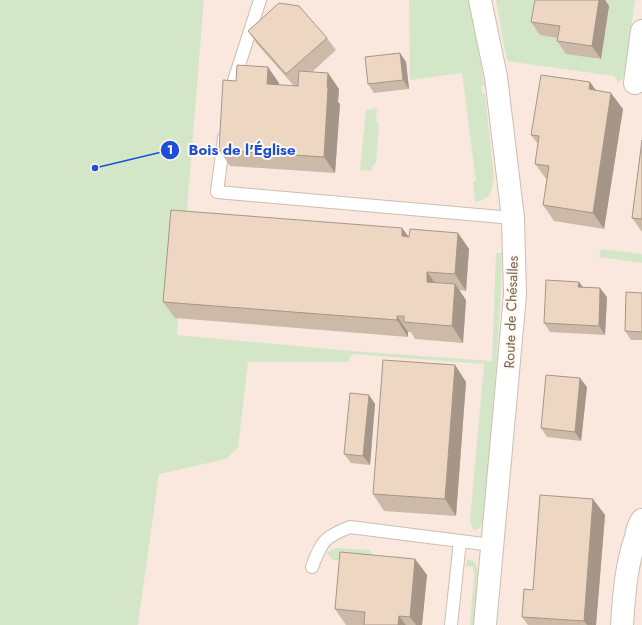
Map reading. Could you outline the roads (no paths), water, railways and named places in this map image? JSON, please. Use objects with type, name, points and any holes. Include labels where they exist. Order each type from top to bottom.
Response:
[{"type":"street","name":"Route de Chésalles","points":[[480,0],[496,77],[513,218],[515,295],[485,625]]},
{"type":"street","points":[[635,83],[642,31]]},
{"type":"street","points":[[622,625],[624,590],[628,564],[642,520]]},
{"type":"lane","points":[[227,111],[229,96],[260,0]]},
{"type":"lane","points":[[225,126],[217,192],[513,218]]},
{"type":"lane","points":[[312,567],[321,545],[334,533],[350,527],[492,545]]},
{"type":"lane","points":[[451,625],[460,541]]},
{"type":"place","name":"Bois de l'Église","points":[[95,168]]}]
